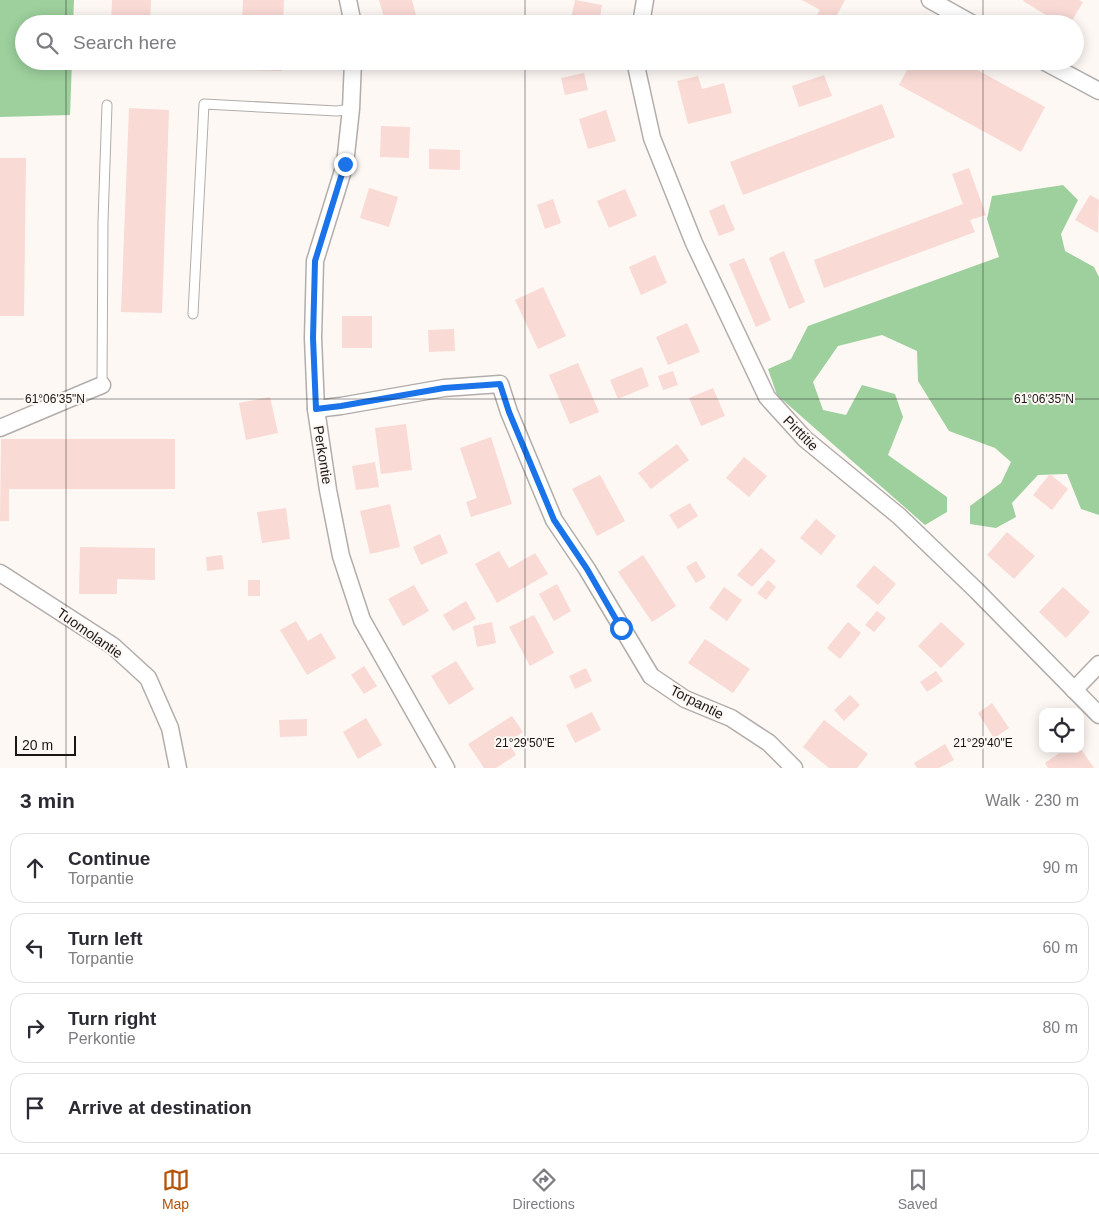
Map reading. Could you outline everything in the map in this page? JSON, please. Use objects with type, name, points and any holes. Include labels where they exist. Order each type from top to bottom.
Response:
[{"type":"street","points":[[348,0],[351,15]]},
{"type":"street","points":[[642,15],[645,0]]},
{"type":"street","points":[[930,0],[957,15]]},
{"type":"street","name":"Perkontie","points":[[353,70],[352,109],[345,164],[315,261],[313,338],[316,409],[328,490],[341,556],[359,611],[374,643],[446,768]]},
{"type":"street","name":"Pirttitie","points":[[637,70],[652,138],[694,243],[767,397],[805,440],[899,516],[977,590],[1099,716]]},
{"type":"street","points":[[1059,70],[1099,92]]},
{"type":"street","points":[[0,428],[102,384]]},
{"type":"street","name":"Torpantie","points":[[316,409],[444,388],[500,384],[509,412],[554,520],[587,569],[651,676],[685,699],[731,718],[769,743],[794,768]]},
{"type":"street","name":"Tuomolantie","points":[[0,573],[113,646],[148,678],[170,728],[178,768]]},
{"type":"street","points":[[1074,690],[1099,664]]},
{"type":"lane","points":[[102,384],[103,221],[107,104]]},
{"type":"lane","points":[[193,314],[204,104],[337,111],[352,109]]},
{"type":"green space","points":[[0,0],[74,0],[73,15],[15,15],[15,70],[72,70],[70,115],[0,117]]},
{"type":"green space","points":[[1063,185],[1078,200],[1061,234],[1065,251],[1094,267],[1099,277],[1099,515],[1081,509],[1067,474],[1038,475],[1012,503],[1016,517],[996,528],[970,524],[970,506],[1001,483],[1011,462],[995,448],[949,431],[918,381],[917,351],[882,335],[838,346],[813,382],[823,410],[846,415],[862,385],[895,394],[903,417],[888,455],[947,497],[947,512],[925,525],[777,395],[768,369],[791,359],[808,326],[999,257],[987,219],[992,196]]},
{"type":"building","points":[[112,0],[151,0],[150,15],[111,15]]},
{"type":"building","points":[[243,0],[284,0],[283,15],[242,15]]},
{"type":"building","points":[[379,0],[412,0],[416,15],[383,15]]},
{"type":"building","points":[[575,0],[602,5],[600,15],[572,15]]},
{"type":"building","points":[[802,0],[845,0],[837,15],[817,15],[820,10]]},
{"type":"building","points":[[1079,0],[1083,2],[1075,15],[1046,15],[1023,1]]},
{"type":"building","points":[[241,70],[282,70],[282,71]]},
{"type":"building","points":[[907,70],[977,70],[1045,107],[1021,152],[899,85]]},
{"type":"building","points":[[584,73],[588,90],[565,95],[561,78]]},
{"type":"building","points":[[824,75],[832,96],[799,107],[792,86]]},
{"type":"building","points":[[698,76],[702,89],[724,83],[732,113],[688,124],[677,81]]},
{"type":"building","points":[[882,104],[895,137],[743,195],[730,162]]},
{"type":"building","points":[[129,108],[169,110],[162,313],[121,312]]},
{"type":"building","points":[[606,110],[616,141],[588,149],[579,119]]},
{"type":"building","points":[[381,126],[410,127],[409,158],[380,157]]},
{"type":"building","points":[[429,149],[460,150],[460,170],[429,169]]},
{"type":"building","points":[[0,158],[26,158],[24,316],[0,316]]},
{"type":"building","points":[[969,168],[986,215],[970,220],[975,232],[824,288],[814,260],[963,204],[952,174]]},
{"type":"building","points":[[369,188],[398,197],[389,227],[360,218]]},
{"type":"building","points":[[625,189],[637,216],[609,228],[597,201]]},
{"type":"building","points":[[1090,195],[1099,200],[1098,233],[1075,220]]},
{"type":"building","points":[[553,199],[561,223],[545,229],[537,205]]},
{"type":"building","points":[[724,204],[735,230],[719,236],[709,211]]},
{"type":"building","points":[[784,251],[805,302],[789,309],[769,258]]},
{"type":"building","points":[[655,255],[667,283],[641,295],[629,267]]},
{"type":"building","points":[[744,258],[771,320],[756,327],[729,264]]},
{"type":"building","points":[[543,287],[566,336],[538,349],[515,300]]},
{"type":"building","points":[[342,316],[372,316],[372,348],[342,348]]},
{"type":"building","points":[[687,323],[700,352],[668,365],[656,337]]},
{"type":"building","points":[[454,329],[455,351],[429,352],[428,330]]},
{"type":"building","points":[[578,363],[599,412],[570,424],[549,375]]},
{"type":"building","points":[[642,367],[649,386],[618,399],[610,380]]},
{"type":"building","points":[[673,371],[678,385],[663,390],[658,376]]},
{"type":"building","points":[[713,388],[725,416],[701,426],[689,398]]},
{"type":"building","points":[[270,397],[278,433],[246,440],[239,403]]},
{"type":"building","points":[[406,424],[412,470],[381,474],[375,428]]},
{"type":"building","points":[[491,437],[512,504],[471,517],[466,502],[477,498],[460,448]]},
{"type":"building","points":[[1,439],[175,439],[175,489],[9,489],[9,521],[0,521]]},
{"type":"building","points":[[677,444],[689,460],[651,489],[638,473]]},
{"type":"building","points":[[744,457],[767,476],[749,497],[726,478]]},
{"type":"building","points":[[375,462],[379,487],[356,490],[352,466]]},
{"type":"building","points":[[1050,474],[1068,489],[1052,510],[1033,495]]},
{"type":"building","points":[[600,475],[625,521],[597,536],[572,489]]},
{"type":"building","points":[[690,503],[698,516],[678,529],[669,515]]},
{"type":"building","points":[[390,504],[400,547],[370,554],[360,511]]},
{"type":"building","points":[[286,508],[290,539],[262,543],[257,512]]},
{"type":"building","points":[[816,519],[836,536],[821,555],[800,538]]},
{"type":"building","points":[[1007,532],[1035,556],[1014,579],[987,555]]},
{"type":"building","points":[[440,534],[448,553],[421,565],[413,547]]},
{"type":"building","points":[[80,547],[155,548],[155,580],[117,579],[117,594],[79,594]]},
{"type":"building","points":[[761,548],[776,561],[752,587],[737,575]]},
{"type":"building","points":[[499,551],[509,568],[535,553],[548,574],[497,603],[475,564]]},
{"type":"building","points":[[222,555],[224,569],[207,571],[206,557]]},
{"type":"building","points":[[643,555],[676,606],[652,622],[618,572]]},
{"type":"building","points":[[696,561],[706,577],[696,583],[686,567]]},
{"type":"building","points":[[874,565],[896,584],[878,605],[856,586]]},
{"type":"building","points":[[248,580],[260,580],[260,596],[248,596]]},
{"type":"building","points":[[768,580],[776,587],[766,600],[757,593]]},
{"type":"building","points":[[557,584],[571,611],[554,621],[539,594]]},
{"type":"building","points":[[414,585],[429,611],[403,626],[388,599]]},
{"type":"building","points":[[724,587],[742,600],[727,621],[709,608]]},
{"type":"building","points":[[1063,587],[1090,612],[1066,638],[1039,612]]},
{"type":"building","points":[[466,601],[476,619],[453,631],[443,615]]},
{"type":"building","points":[[877,611],[886,618],[874,632],[865,625]]},
{"type":"building","points":[[534,615],[554,653],[530,666],[509,627]]},
{"type":"building","points":[[296,621],[308,641],[321,633],[336,658],[307,675],[280,630]]},
{"type":"building","points":[[492,622],[496,643],[477,647],[473,626]]},
{"type":"building","points":[[848,622],[861,633],[840,659],[827,648]]},
{"type":"building","points":[[941,622],[965,644],[941,668],[918,646]]},
{"type":"building","points":[[705,639],[750,669],[733,693],[688,663]]},
{"type":"building","points":[[456,661],[474,689],[449,705],[431,676]]},
{"type":"building","points":[[364,666],[377,686],[364,694],[351,675]]},
{"type":"building","points":[[586,668],[592,681],[575,689],[569,676]]},
{"type":"building","points":[[936,671],[943,681],[927,692],[920,682]]},
{"type":"building","points":[[850,695],[860,705],[844,721],[834,710]]},
{"type":"building","points":[[992,703],[1009,728],[994,738],[978,713]]},
{"type":"building","points":[[592,712],[601,730],[575,743],[566,725]]},
{"type":"building","points":[[512,716],[523,732],[508,742],[516,755],[496,768],[484,768],[468,744]]},
{"type":"building","points":[[366,718],[382,745],[358,759],[343,732]]},
{"type":"building","points":[[307,719],[307,736],[280,737],[279,720]]},
{"type":"building","points":[[824,720],[868,754],[857,768],[829,768],[803,747]]},
{"type":"building","points":[[945,744],[954,760],[939,768],[917,768],[914,763]]},
{"type":"building","points":[[1059,753],[1084,753],[1094,768],[1048,768],[1045,763]]},
{"type":"route","points":[[345,164],[315,261],[313,338],[316,409],[444,388],[500,384],[509,412],[554,520],[587,569],[621,628]]}]
